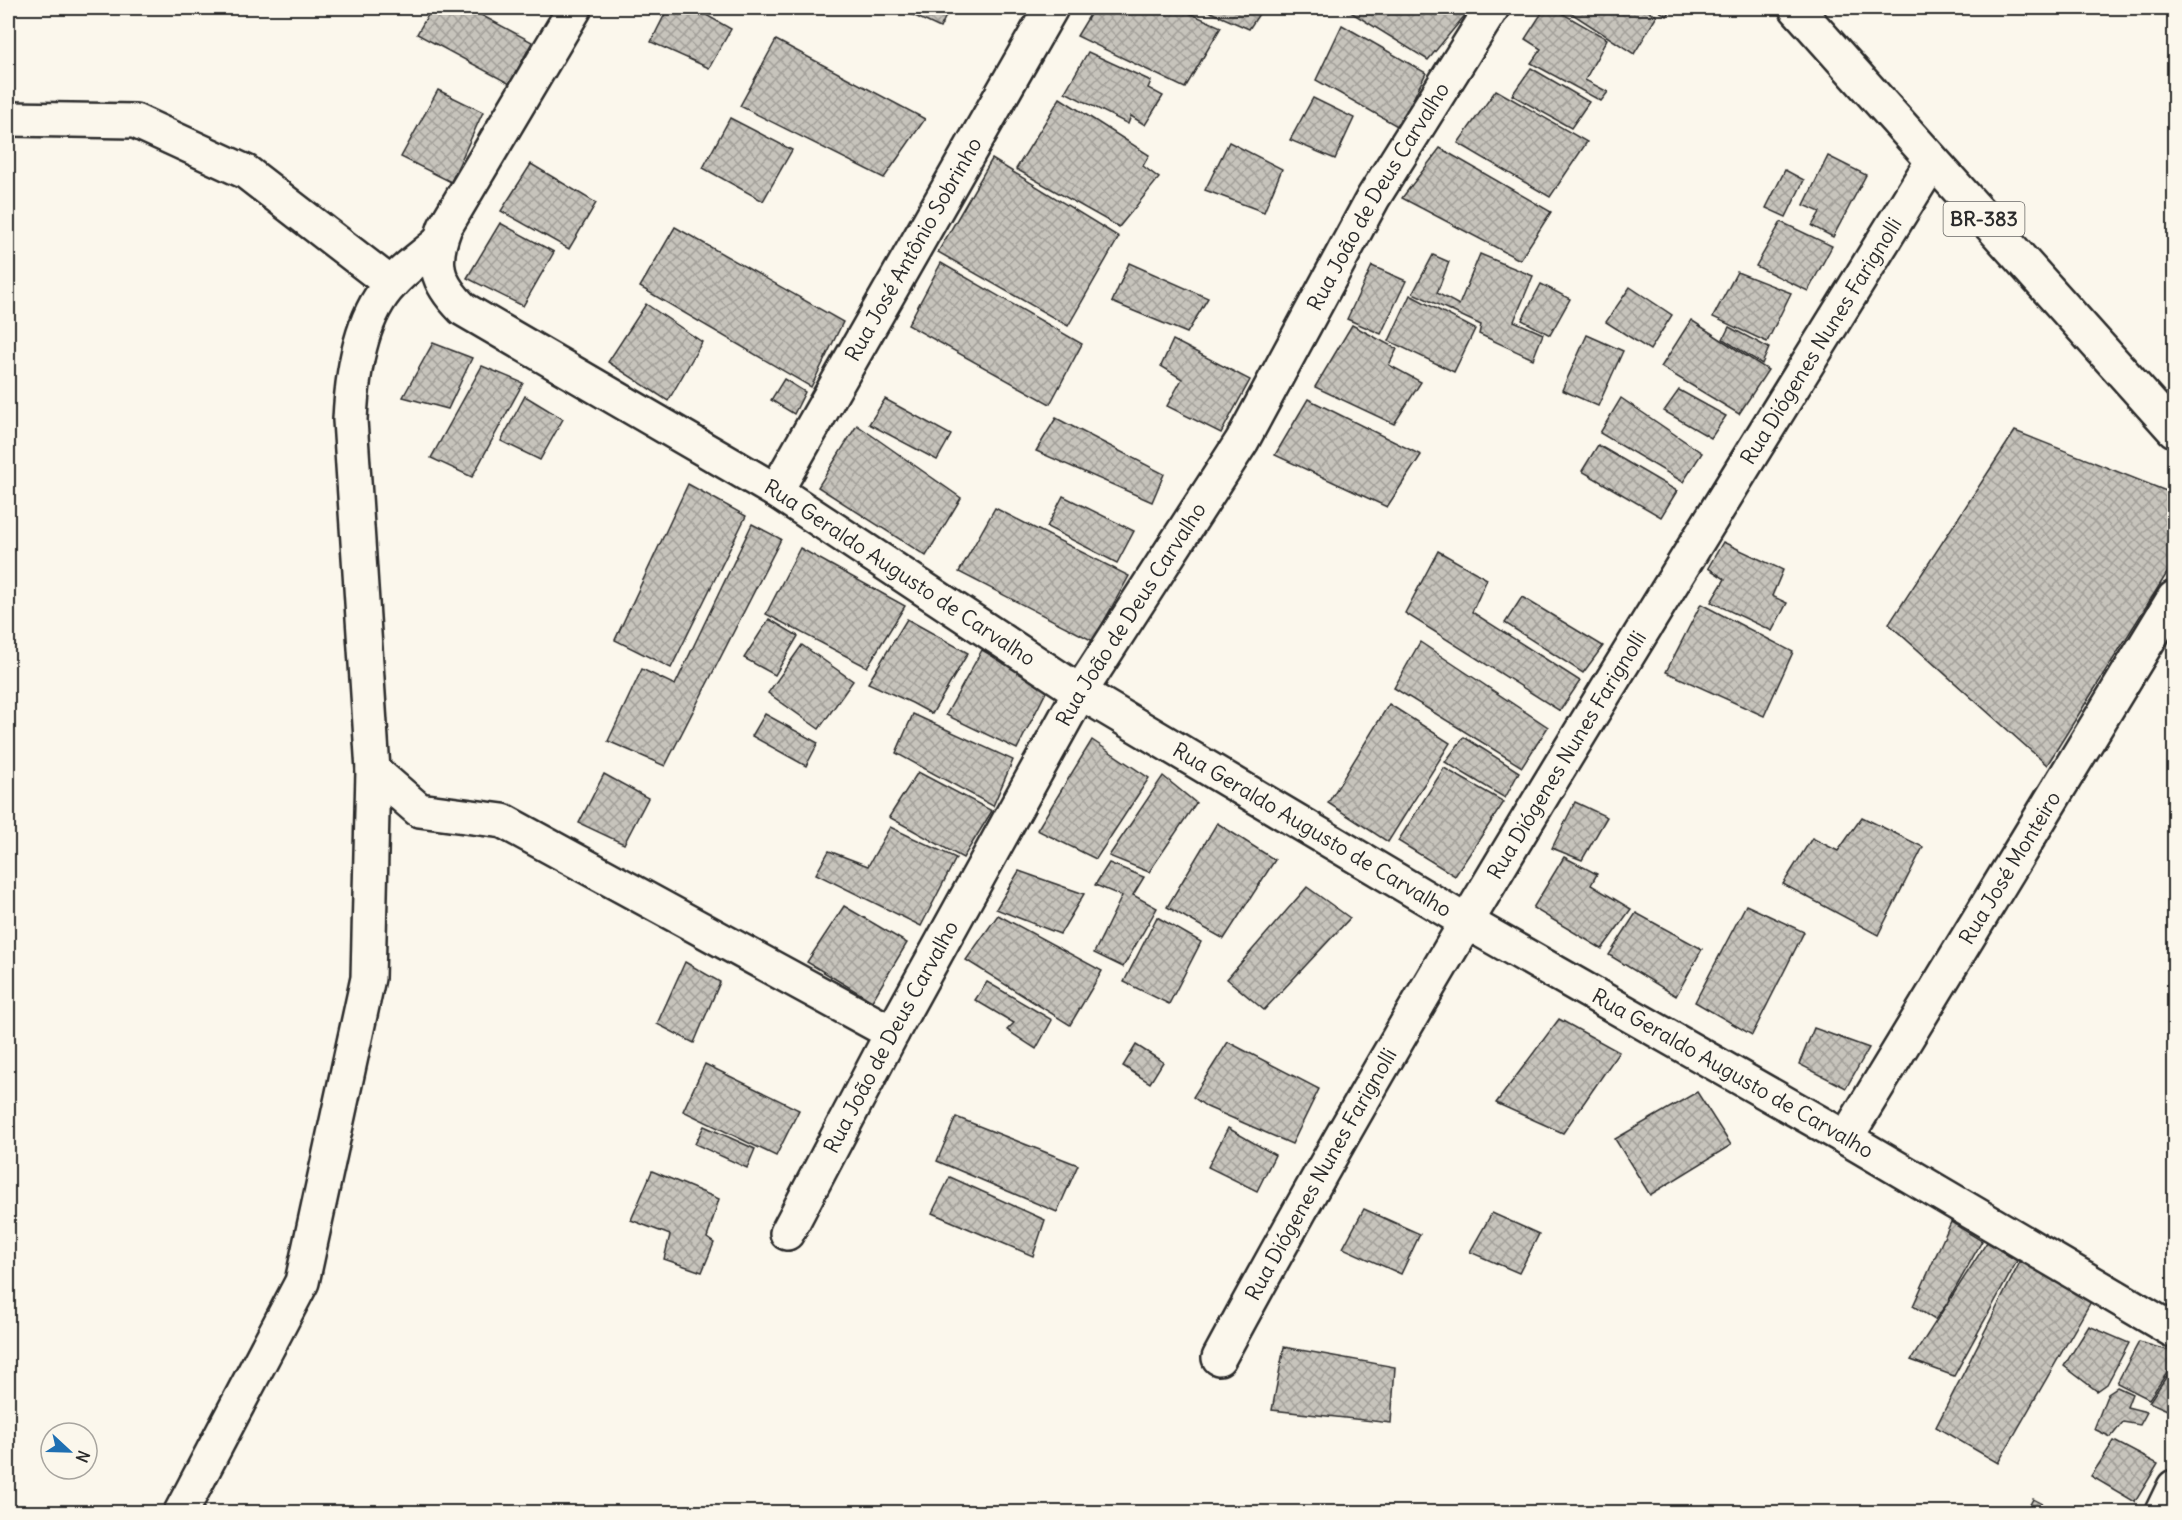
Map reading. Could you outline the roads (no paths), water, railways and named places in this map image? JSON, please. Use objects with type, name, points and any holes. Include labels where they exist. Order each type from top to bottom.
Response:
[{"type":"main road","points":[[180,1512],[302,1282],[368,978],[373,770],[350,420],[352,384],[360,347],[375,308],[391,284],[438,243],[445,227],[575,8]]},
{"type":"main road","name":"Rua José Antônio Sobrinho","points":[[776,492],[1051,8]]},
{"type":"main road","name":"Rua João de Deus Carvalho","points":[[787,1233],[892,1033],[1080,692],[1242,441],[1373,198],[1492,8]]},
{"type":"main road","name":"BR-383","points":[[1796,8],[2175,430]]},
{"type":"main road","points":[[8,119],[135,121],[246,172],[391,284]]},
{"type":"main road","name":"Rua Diógenes Nunes Farignolli","points":[[1219,1358],[1275,1253],[1465,921],[1932,162]]},
{"type":"main road","name":"Rua Geraldo Augusto de Carvalho","points":[[438,243],[436,260],[440,279],[449,295],[462,309],[776,492],[1080,692],[1465,921],[1846,1138],[2175,1331]]},
{"type":"main road","name":"Rua José Monteiro","points":[[1846,1138],[2175,598]]},
{"type":"main road","points":[[373,770],[419,810],[503,821],[892,1033]]},
{"type":"main road","points":[[2162,1512],[2175,1487]]}]
